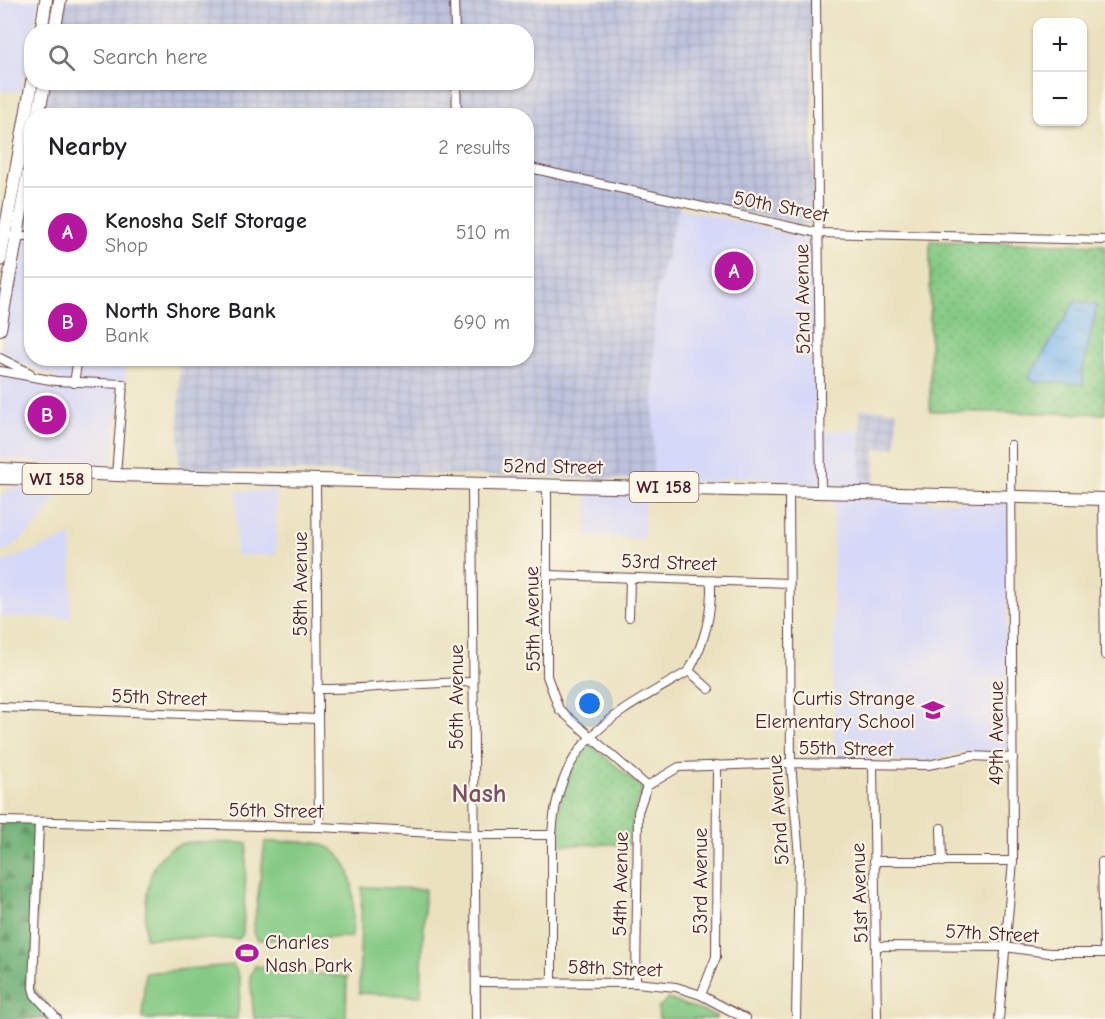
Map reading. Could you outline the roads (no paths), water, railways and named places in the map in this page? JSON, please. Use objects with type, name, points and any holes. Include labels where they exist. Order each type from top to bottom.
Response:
[{"type":"main road","points":[[42,24],[46,0]]},
{"type":"main road","points":[[56,24],[60,0]]},
{"type":"main road","points":[[30,108],[31,90]]},
{"type":"main road","points":[[40,108],[43,90]]},
{"type":"main road","points":[[0,329],[7,237],[24,150]]},
{"type":"main road","points":[[0,260],[24,179]]},
{"type":"main road","points":[[0,460],[57,472]]},
{"type":"main road","name":"52nd Street","points":[[1,477],[57,472],[1104,499]]},
{"type":"main road","name":"52nd Street","points":[[1,477],[52,479],[112,474]]},
{"type":"street","points":[[454,0],[455,24]]},
{"type":"street","name":"52nd Avenue","points":[[816,0],[821,491]]},
{"type":"street","points":[[456,90],[456,108]]},
{"type":"street","name":"50th Street","points":[[534,169],[818,233],[1105,240]]},
{"type":"street","points":[[7,237],[24,236]]},
{"type":"street","points":[[0,358],[36,376]]},
{"type":"street","points":[[74,382],[77,366]]},
{"type":"street","points":[[0,371],[74,382],[123,384],[112,474]]},
{"type":"street","name":"49th Avenue","points":[[999,1019],[1013,861],[1011,445]]},
{"type":"street","name":"58th Avenue","points":[[316,479],[319,827]]},
{"type":"street","name":"56th Avenue","points":[[472,484],[476,1019]]},
{"type":"street","name":"55th Avenue","points":[[547,485],[547,676],[559,709],[588,737],[647,786]]},
{"type":"street","name":"52nd Avenue","points":[[789,490],[790,763],[799,857],[796,1019]]},
{"type":"street","points":[[1104,499],[1105,655]]},
{"type":"street","name":"53rd Street","points":[[548,575],[789,583]]},
{"type":"street","points":[[629,617],[630,578]]},
{"type":"street","points":[[552,982],[552,835],[554,811],[564,777],[588,737],[625,708],[689,671],[705,638],[711,607],[711,580]]},
{"type":"street","points":[[689,671],[709,689]]},
{"type":"street","points":[[317,689],[377,688],[417,682],[472,682]]},
{"type":"street","name":"55th Street","points":[[0,707],[317,719]]},
{"type":"street","name":"55th Street","points":[[647,786],[679,766],[790,763],[928,765],[972,756],[1013,758]]},
{"type":"street","name":"53rd Avenue","points":[[700,995],[716,957],[717,765]]},
{"type":"street","name":"51st Avenue","points":[[873,765],[877,1019]]},
{"type":"street","name":"54th Avenue","points":[[636,983],[638,812],[647,786]]},
{"type":"street","name":"56th Street","points":[[0,821],[319,827],[473,835],[552,835]]},
{"type":"street","points":[[39,822],[33,988],[35,995],[57,1019]]},
{"type":"street","points":[[941,828],[942,862]]},
{"type":"street","points":[[874,861],[1013,861]]},
{"type":"street","points":[[1102,862],[1105,953]]},
{"type":"street","name":"57th Street","points":[[877,946],[1004,947],[1049,953],[1105,953]]},
{"type":"street","name":"58th Street","points":[[476,982],[636,983],[676,987],[700,995],[746,1019]]},
{"type":"water","points":[[1076,300],[1097,306],[1083,369],[1083,384],[1036,382],[1029,377]]},
{"type":"place","name":"Kenosha Self Storage","points":[[734,271]]},
{"type":"place","name":"North Shore Bank","points":[[47,415]]},
{"type":"place","name":"Curtis Strange Elementary School","points":[[933,710]]},
{"type":"place","name":"Charles Nash Park","points":[[247,953]]},
{"type":"district","name":"Nash","points":[[479,793]]}]
